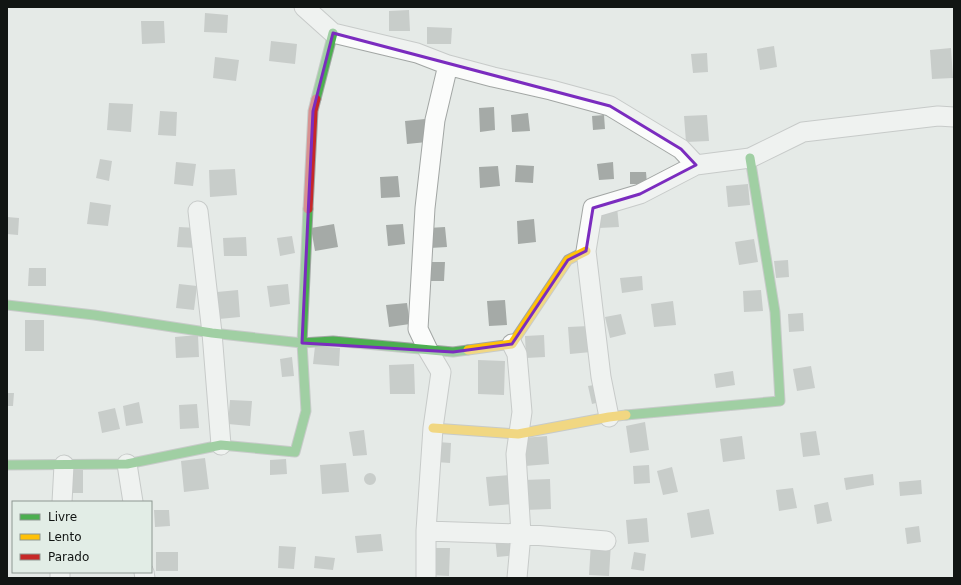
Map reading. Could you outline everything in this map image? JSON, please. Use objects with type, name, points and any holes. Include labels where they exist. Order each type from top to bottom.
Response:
[{"type":"street","points":[[304,7],[333,33],[418,53],[448,65],[610,106],[681,149],[696,165]]},
{"type":"street","points":[[7,465],[127,464],[221,445],[295,452],[306,411],[302,343],[313,111],[333,33]]},
{"type":"street","points":[[426,578],[426,531],[433,428],[440,372],[418,329],[425,208],[435,120],[448,65]]},
{"type":"street","points":[[609,417],[601,377],[586,251],[593,208],[640,194],[696,165],[750,158],[803,132],[938,116],[954,117]]},
{"type":"street","points":[[433,428],[518,434],[609,417],[780,401],[775,312],[750,158]]},
{"type":"street","points":[[198,211],[212,333],[221,445]]},
{"type":"street","points":[[7,305],[94,315],[212,333],[302,343],[333,341],[453,352],[512,344],[568,260],[586,251]]},
{"type":"street","points":[[512,344],[517,354],[522,412],[516,454],[521,534],[517,578]]},
{"type":"street","points":[[62,501],[64,464]]},
{"type":"street","points":[[127,464],[133,501]]},
{"type":"street","points":[[426,531],[521,534],[606,541]]},
{"type":"highlighted area","points":[[333,33],[610,106],[681,149],[696,165],[640,194],[593,208],[586,251],[568,260],[512,344],[453,352],[302,343],[313,111]]},
{"type":"building","points":[[409,10],[410,31],[389,31],[389,11]]},
{"type":"building","points":[[205,13],[228,15],[227,33],[204,32]]},
{"type":"building","points":[[141,21],[164,21],[165,43],[142,44]]},
{"type":"building","points":[[427,27],[452,28],[451,44],[427,44]]},
{"type":"building","points":[[271,41],[297,44],[295,64],[269,61]]},
{"type":"building","points":[[774,46],[777,67],[760,70],[757,49]]},
{"type":"building","points":[[951,48],[953,78],[932,79],[930,50]]},
{"type":"building","points":[[707,53],[708,72],[693,73],[691,54]]},
{"type":"building","points":[[215,57],[239,60],[236,81],[213,78]]},
{"type":"building","points":[[109,103],[133,104],[131,132],[107,130]]},
{"type":"building","points":[[494,107],[495,130],[480,132],[479,108]]},
{"type":"building","points":[[160,111],[177,112],[176,136],[158,135]]},
{"type":"building","points":[[528,113],[530,131],[512,132],[511,115]]},
{"type":"building","points":[[604,115],[605,129],[593,130],[592,116]]},
{"type":"building","points":[[707,115],[709,141],[686,142],[684,116]]},
{"type":"building","points":[[425,119],[427,142],[407,144],[405,121]]},
{"type":"building","points":[[100,159],[112,161],[109,181],[96,178]]},
{"type":"building","points":[[176,162],[196,164],[193,186],[174,184]]},
{"type":"building","points":[[613,162],[614,179],[599,180],[597,164]]},
{"type":"building","points":[[516,165],[534,166],[533,183],[515,182]]},
{"type":"building","points":[[498,166],[500,186],[480,188],[479,167]]},
{"type":"building","points":[[235,169],[237,195],[210,197],[209,170]]},
{"type":"building","points":[[630,172],[646,172],[647,184],[630,184]]},
{"type":"building","points":[[398,176],[400,197],[381,198],[380,177]]},
{"type":"building","points":[[748,184],[750,205],[728,207],[726,186]]},
{"type":"building","points":[[90,202],[111,205],[108,226],[87,224]]},
{"type":"building","points":[[617,207],[619,227],[599,228],[597,208]]},
{"type":"building","points":[[7,217],[19,218],[18,235],[7,234]]},
{"type":"building","points":[[534,219],[536,242],[518,244],[517,221]]},
{"type":"building","points":[[334,224],[338,247],[315,251],[311,228]]},
{"type":"building","points":[[403,224],[405,244],[388,246],[386,225]]},
{"type":"building","points":[[179,227],[197,228],[196,248],[177,247]]},
{"type":"building","points":[[445,227],[447,247],[430,248],[428,228]]},
{"type":"building","points":[[292,236],[295,253],[280,256],[277,238]]},
{"type":"building","points":[[246,237],[247,256],[224,256],[223,238]]},
{"type":"building","points":[[754,239],[758,262],[739,265],[735,242]]},
{"type":"building","points":[[788,260],[789,277],[776,278],[774,261]]},
{"type":"building","points":[[431,262],[445,262],[444,281],[430,281]]},
{"type":"building","points":[[29,268],[46,268],[46,286],[28,286]]},
{"type":"building","points":[[642,276],[643,290],[622,293],[620,278]]},
{"type":"building","points":[[179,284],[197,286],[194,310],[176,308]]},
{"type":"building","points":[[288,284],[290,304],[270,307],[267,286]]},
{"type":"building","points":[[238,290],[240,317],[219,319],[217,292]]},
{"type":"building","points":[[761,290],[763,311],[744,312],[743,291]]},
{"type":"building","points":[[505,300],[507,325],[489,326],[487,301]]},
{"type":"building","points":[[673,301],[676,325],[654,327],[651,304]]},
{"type":"building","points":[[407,303],[410,324],[389,327],[386,305]]},
{"type":"building","points":[[803,313],[804,331],[789,332],[788,314]]},
{"type":"building","points":[[621,314],[626,334],[610,338],[605,317]]},
{"type":"building","points":[[25,320],[44,320],[44,351],[25,351]]},
{"type":"building","points":[[589,326],[591,352],[570,354],[568,327]]},
{"type":"building","points":[[198,335],[199,357],[176,358],[175,337]]},
{"type":"building","points":[[544,335],[545,357],[526,358],[525,336]]},
{"type":"building","points":[[315,346],[340,348],[339,366],[313,364]]},
{"type":"building","points":[[292,357],[294,376],[282,377],[280,359]]},
{"type":"building","points":[[478,360],[505,361],[504,395],[478,394]]},
{"type":"building","points":[[414,364],[415,394],[390,394],[389,365]]},
{"type":"building","points":[[811,366],[815,388],[797,391],[793,369]]},
{"type":"building","points":[[733,371],[735,385],[716,388],[714,374]]},
{"type":"building","points":[[600,384],[604,401],[592,404],[588,386]]},
{"type":"building","points":[[7,393],[14,393],[13,406],[7,406]]},
{"type":"building","points":[[230,400],[252,401],[250,426],[228,424]]},
{"type":"building","points":[[139,402],[143,423],[126,426],[123,406]]},
{"type":"building","points":[[197,404],[199,428],[180,429],[179,405]]},
{"type":"building","points":[[115,408],[120,429],[102,433],[98,412]]},
{"type":"building","points":[[645,422],[649,450],[630,453],[626,426]]},
{"type":"building","points":[[364,430],[367,455],[353,456],[349,432]]},
{"type":"building","points":[[816,431],[820,455],[803,457],[800,433]]},
{"type":"building","points":[[547,436],[549,464],[525,466],[523,438]]},
{"type":"building","points":[[742,436],[745,459],[723,462],[720,439]]},
{"type":"building","points":[[438,442],[451,443],[450,463],[436,462]]},
{"type":"building","points":[[205,458],[209,489],[184,492],[181,461]]},
{"type":"building","points":[[286,459],[287,474],[270,475],[270,460]]},
{"type":"building","points":[[346,463],[349,492],[322,494],[320,465]]},
{"type":"building","points":[[649,465],[650,483],[634,484],[633,466]]},
{"type":"building","points":[[672,467],[678,492],[663,495],[657,471]]},
{"type":"building","points":[[67,470],[83,470],[83,493],[67,493]]},
{"type":"building","points":[[372,473],[375,474],[375,484],[368,485],[365,484],[364,477],[365,474]]},
{"type":"building","points":[[873,474],[874,485],[846,490],[844,478]]},
{"type":"building","points":[[511,475],[514,504],[489,506],[486,477]]},
{"type":"building","points":[[550,479],[551,509],[525,510],[524,480]]},
{"type":"building","points":[[921,480],[922,494],[900,496],[899,482]]},
{"type":"building","points":[[793,488],[797,508],[779,511],[776,490]]},
{"type":"building","points":[[828,502],[832,521],[817,524],[814,505]]},
{"type":"building","points":[[709,509],[714,534],[691,538],[687,513]]},
{"type":"building","points":[[154,510],[169,510],[170,526],[155,527]]},
{"type":"building","points":[[647,518],[649,542],[628,544],[626,520]]},
{"type":"building","points":[[919,526],[921,542],[907,544],[905,528]]},
{"type":"building","points":[[381,534],[383,551],[357,553],[355,536]]},
{"type":"building","points":[[515,535],[516,555],[497,557],[495,537]]},
{"type":"building","points":[[591,542],[611,543],[609,576],[589,575]]},
{"type":"building","points":[[279,546],[296,547],[294,569],[278,568]]},
{"type":"building","points":[[430,548],[450,548],[449,576],[429,575]]},
{"type":"building","points":[[156,552],[178,552],[178,571],[156,571]]},
{"type":"building","points":[[634,552],[646,554],[644,571],[631,569]]},
{"type":"building","points":[[315,556],[335,558],[333,570],[314,568]]},
{"type":"traffic: fast","points":[[316,99],[333,33]]},
{"type":"traffic: fast","points":[[626,415],[780,401],[775,312],[750,158]]},
{"type":"traffic: fast","points":[[7,465],[127,464],[221,445],[295,452],[306,411],[302,343],[308,209]]},
{"type":"traffic: fast","points":[[7,305],[94,315],[212,333],[302,343],[333,341],[453,352],[468,350]]},
{"type":"traffic: slow","points":[[468,350],[512,344],[568,260],[586,251]]},
{"type":"traffic: slow","points":[[433,428],[518,434],[626,415]]},
{"type":"traffic: jam","points":[[308,209],[313,111],[316,99]]}]
